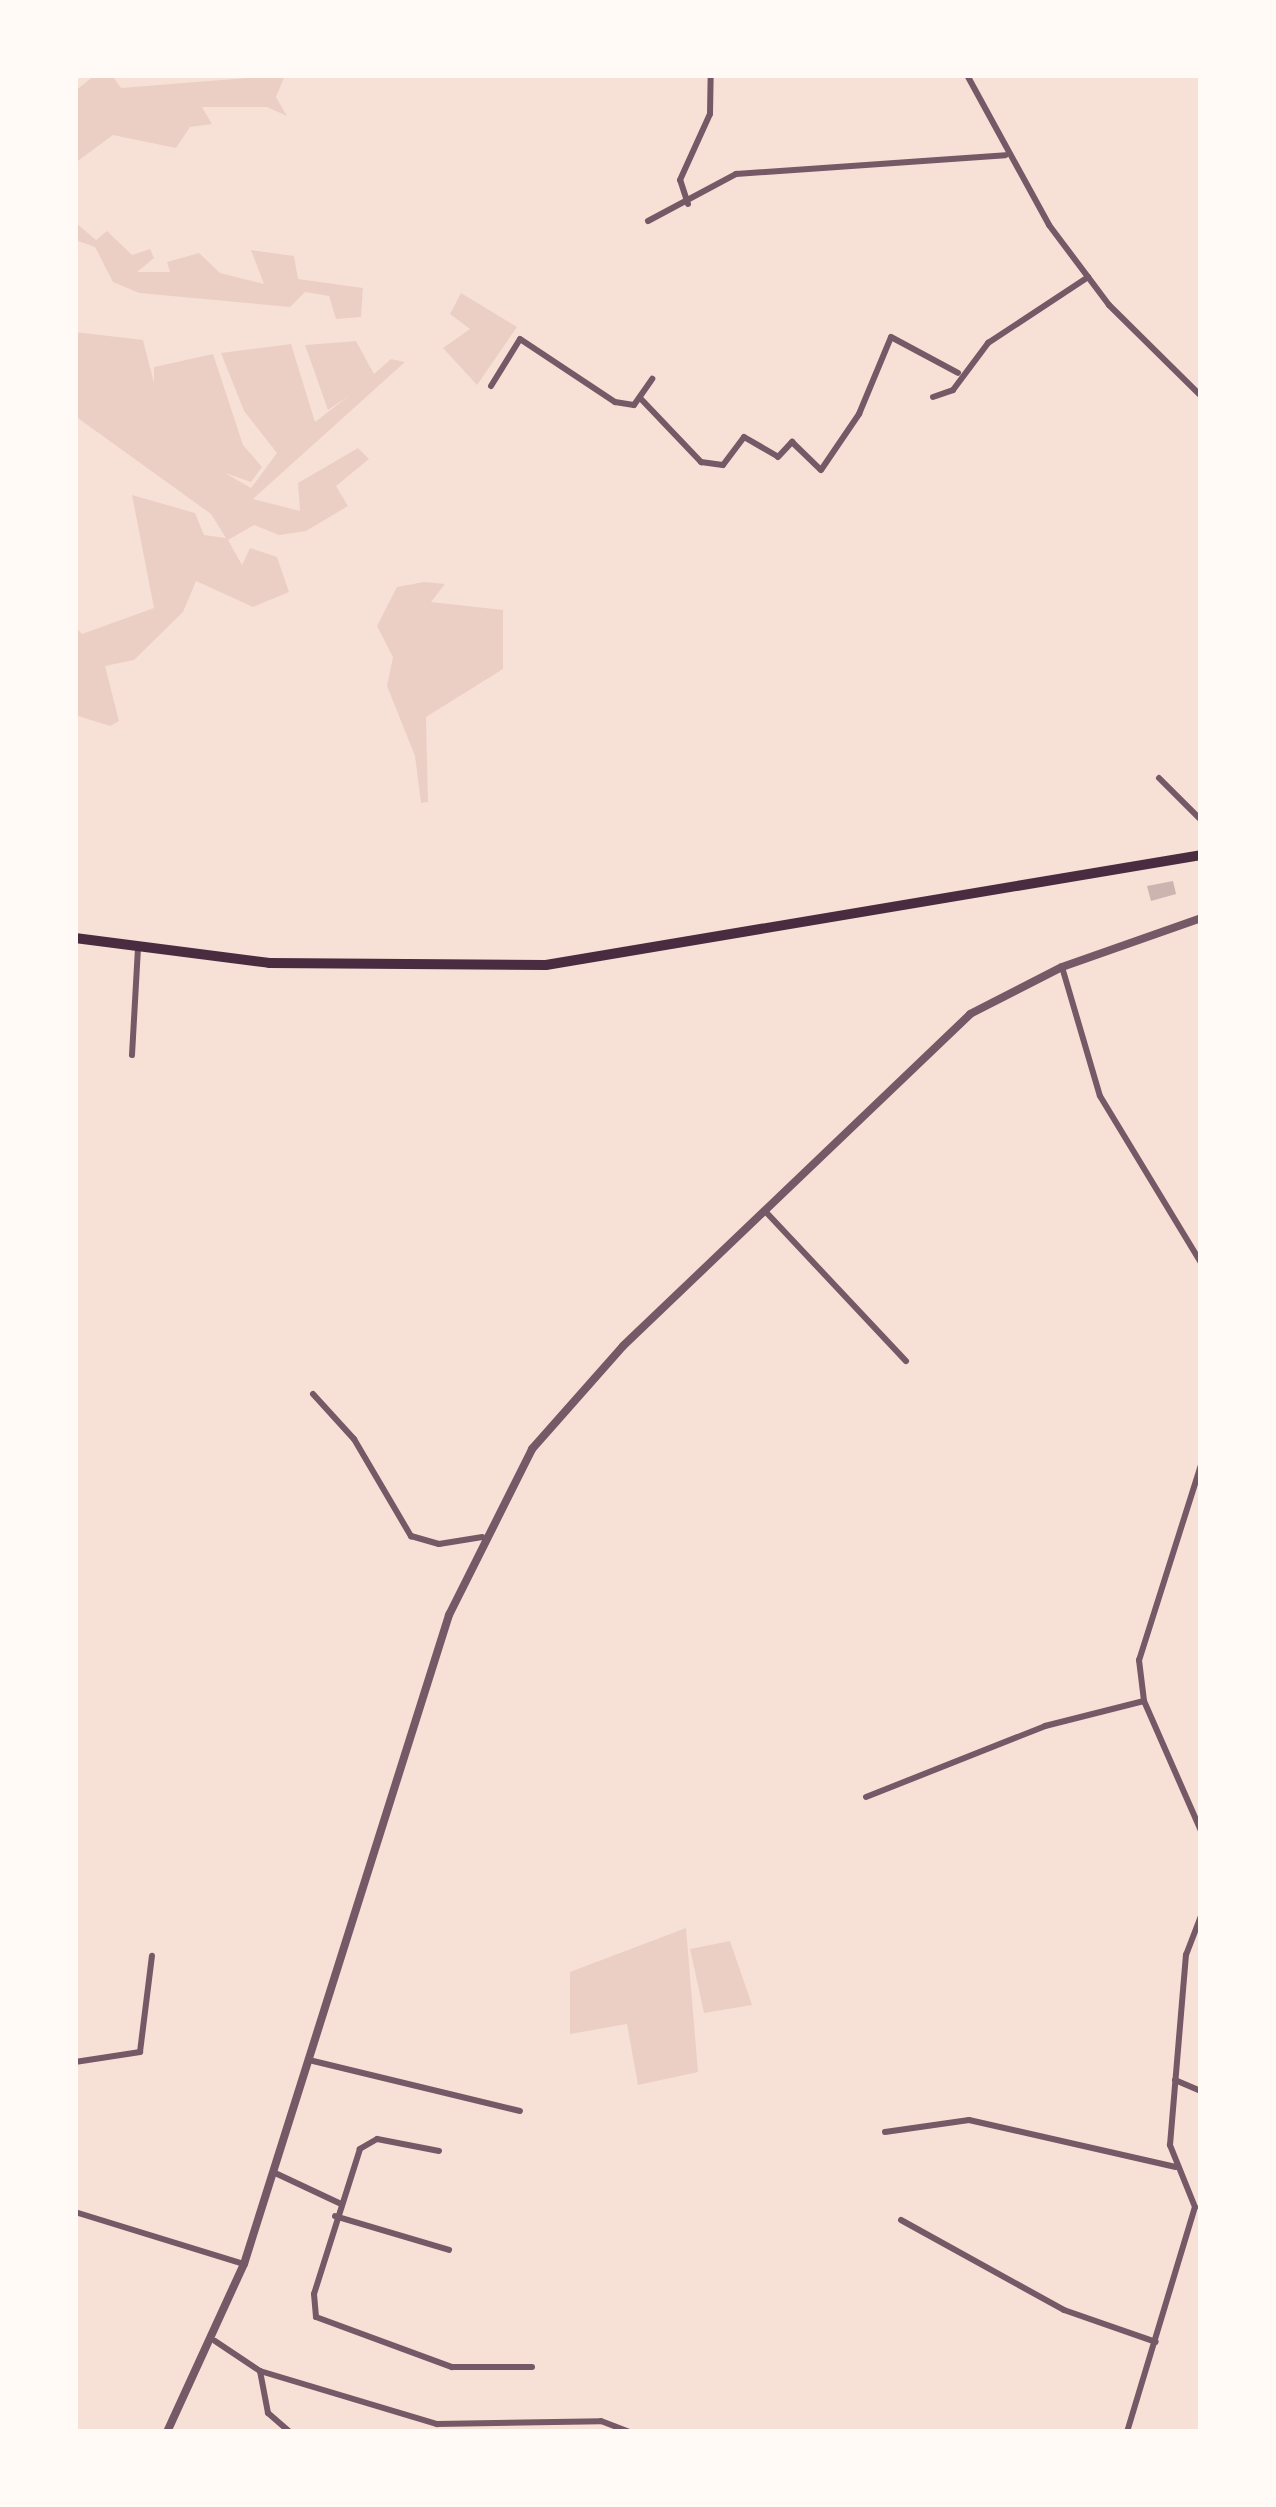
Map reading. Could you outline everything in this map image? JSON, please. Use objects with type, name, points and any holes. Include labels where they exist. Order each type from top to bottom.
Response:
[{"type":"highway","points":[[75,938],[269,963],[546,966],[1201,854]]},
{"type":"street","points":[[967,75],[1005,155],[1088,277],[1201,396]]},
{"type":"street","points":[[688,204],[680,180],[710,114],[711,76]]},
{"type":"street","points":[[648,221],[688,204],[736,174],[1005,155]]},
{"type":"street","points":[[933,397],[953,390],[958,372],[1088,277]]},
{"type":"street","points":[[491,386],[520,339],[603,397],[642,400],[701,462],[723,465],[744,438],[778,456],[792,442],[821,470],[859,414],[891,337],[958,372]]},
{"type":"street","points":[[642,400],[652,378]]},
{"type":"street","points":[[1159,778],[1201,820]]},
{"type":"street","points":[[168,2432],[216,2341],[244,2264],[408,1729],[482,1537],[556,1415],[970,1014],[1062,968],[1201,918]]},
{"type":"street","points":[[132,1055],[138,947]]},
{"type":"street","points":[[1062,968],[1100,1096],[1201,1263]]},
{"type":"street","points":[[765,1212],[906,1361]]},
{"type":"street","points":[[312,1394],[354,1439],[411,1536],[439,1544],[482,1537]]},
{"type":"street","points":[[1201,1465],[1147,1621],[1144,1701],[1201,1831]]},
{"type":"street","points":[[866,1797],[1045,1726],[1144,1701]]},
{"type":"street","points":[[1176,2167],[1175,2080],[1186,1955],[1201,1916]]},
{"type":"street","points":[[75,2062],[140,2052],[152,1956]]},
{"type":"street","points":[[309,2060],[520,2111]]},
{"type":"street","points":[[1175,2080],[1201,2091]]},
{"type":"street","points":[[885,2132],[969,2120],[1176,2167],[1196,2191],[1195,2207],[1127,2432]]},
{"type":"street","points":[[439,2151],[370,2140],[335,2216],[316,2318],[452,2367],[532,2367]]},
{"type":"street","points":[[272,2172],[339,2203]]},
{"type":"street","points":[[75,2212],[244,2264]]},
{"type":"street","points":[[335,2216],[449,2250]]},
{"type":"street","points":[[901,2220],[1064,2310],[1156,2342]]},
{"type":"street","points":[[216,2341],[260,2372],[436,2424],[601,2421],[628,2432]]},
{"type":"street","points":[[260,2372],[268,2413],[290,2432]]},
{"type":"shaded area","points":[[95,75],[112,75],[121,88],[285,75],[276,97],[287,116],[267,107],[202,107],[212,124],[190,127],[176,148],[113,135],[75,163],[75,91]]},
{"type":"shaded area","points":[[75,222],[96,240],[107,231],[132,255],[150,249],[154,258],[137,272],[170,272],[167,262],[199,253],[220,273],[264,284],[251,250],[294,256],[298,279],[363,288],[361,317],[336,319],[329,296],[305,292],[290,307],[139,293],[113,282],[95,247],[75,240]]},
{"type":"shaded area","points":[[461,293],[517,327],[477,385],[443,348],[470,329],[450,314]]},
{"type":"shaded area","points":[[75,332],[143,340],[154,383],[154,367],[213,354],[243,445],[262,467],[251,482],[225,473],[251,488],[277,453],[244,411],[221,353],[291,344],[315,422],[350,395],[328,410],[305,345],[356,341],[374,374],[391,359],[405,362],[253,499],[300,511],[298,483],[358,448],[369,459],[336,486],[348,506],[306,531],[279,535],[254,525],[228,540],[242,565],[250,548],[277,557],[289,592],[253,607],[196,581],[183,612],[134,660],[105,666],[119,721],[110,726],[75,715],[75,626],[82,634],[154,608],[132,495],[195,513],[204,535],[226,538],[211,514],[75,416]]},
{"type":"shaded area","points":[[424,582],[445,584],[431,602],[503,610],[503,669],[426,717],[428,802],[421,803],[415,756],[387,686],[393,657],[377,626],[397,587]]},
{"type":"shaded area","points":[[686,1928],[698,2072],[638,2085],[627,2024],[570,2034],[570,1972]]},
{"type":"shaded area","points":[[730,1941],[752,2005],[704,2013],[690,1949]]},
{"type":"building","points":[[1173,881],[1176,894],[1151,901],[1147,886]]}]
